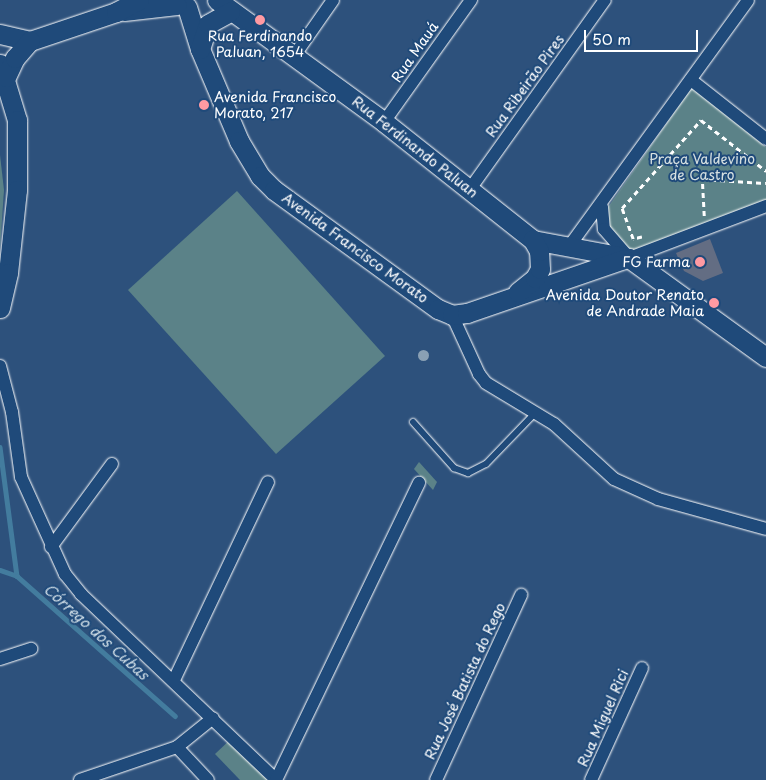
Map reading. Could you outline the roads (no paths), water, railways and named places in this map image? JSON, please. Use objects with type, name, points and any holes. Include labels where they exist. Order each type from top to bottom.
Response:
[{"type":"street","points":[[0,308],[8,274],[17,190],[17,120],[3,70],[30,41],[116,12],[139,0]]},
{"type":"street","points":[[294,56],[333,0]]},
{"type":"street","name":"Rua Mauá","points":[[384,122],[471,0]]},
{"type":"street","name":"Rua Ribeirão Pires","points":[[470,188],[605,0]]},
{"type":"street","points":[[568,248],[602,207],[748,0]]},
{"type":"street","points":[[116,12],[184,3]]},
{"type":"street","name":"Avenida Francisco Morato","points":[[184,3],[200,49],[243,148],[260,176],[364,256],[438,309],[452,314]]},
{"type":"street","points":[[200,49],[208,24],[224,6]]},
{"type":"street","name":"Rua Ferdinando Paluan","points":[[224,6],[384,122],[470,188],[533,240],[629,258]]},
{"type":"street","points":[[0,34],[30,41]]},
{"type":"street","points":[[691,80],[766,139]]},
{"type":"street","points":[[766,206],[629,258],[467,313],[452,314],[483,378],[536,412],[614,479],[631,489],[766,529]]},
{"type":"street","points":[[602,207],[604,229],[629,258],[766,357]]},
{"type":"street","points":[[512,297],[535,278],[540,268],[540,251],[533,240]]},
{"type":"street","points":[[0,366],[12,412],[21,477],[65,574],[81,594],[174,680],[276,780],[419,483]]},
{"type":"street","points":[[51,546],[112,464]]},
{"type":"street","points":[[174,680],[268,482]]},
{"type":"street","name":"Rua José Batista do Rego","points":[[436,780],[521,594]]},
{"type":"street","points":[[0,659],[31,649]]},
{"type":"street","name":"Rua Miguel Rici","points":[[591,780],[642,668]]},
{"type":"street","points":[[80,780],[177,747],[213,718]]},
{"type":"street","points":[[177,747],[208,780]]},
{"type":"lane","points":[[413,422],[454,468],[468,473],[486,464],[536,412]]},
{"type":"waterway","points":[[0,447],[17,576]]},
{"type":"waterway","name":"Córrego dos Cubas","points":[[0,570],[17,576],[175,716]]},
{"type":"place","name":"Rua Ferdinando Paluan, 1654","points":[[260,20]]},
{"type":"place","name":"Avenida Francisco Morato, 217","points":[[204,105]]},
{"type":"place","name":"FG Farma","points":[[700,262]]},
{"type":"place","name":"Avenida Doutor Renato de Andrade Maia","points":[[714,303]]},
{"type":"park label","name":"Praça Valdevino de Castro","points":[[702,168]]}]
